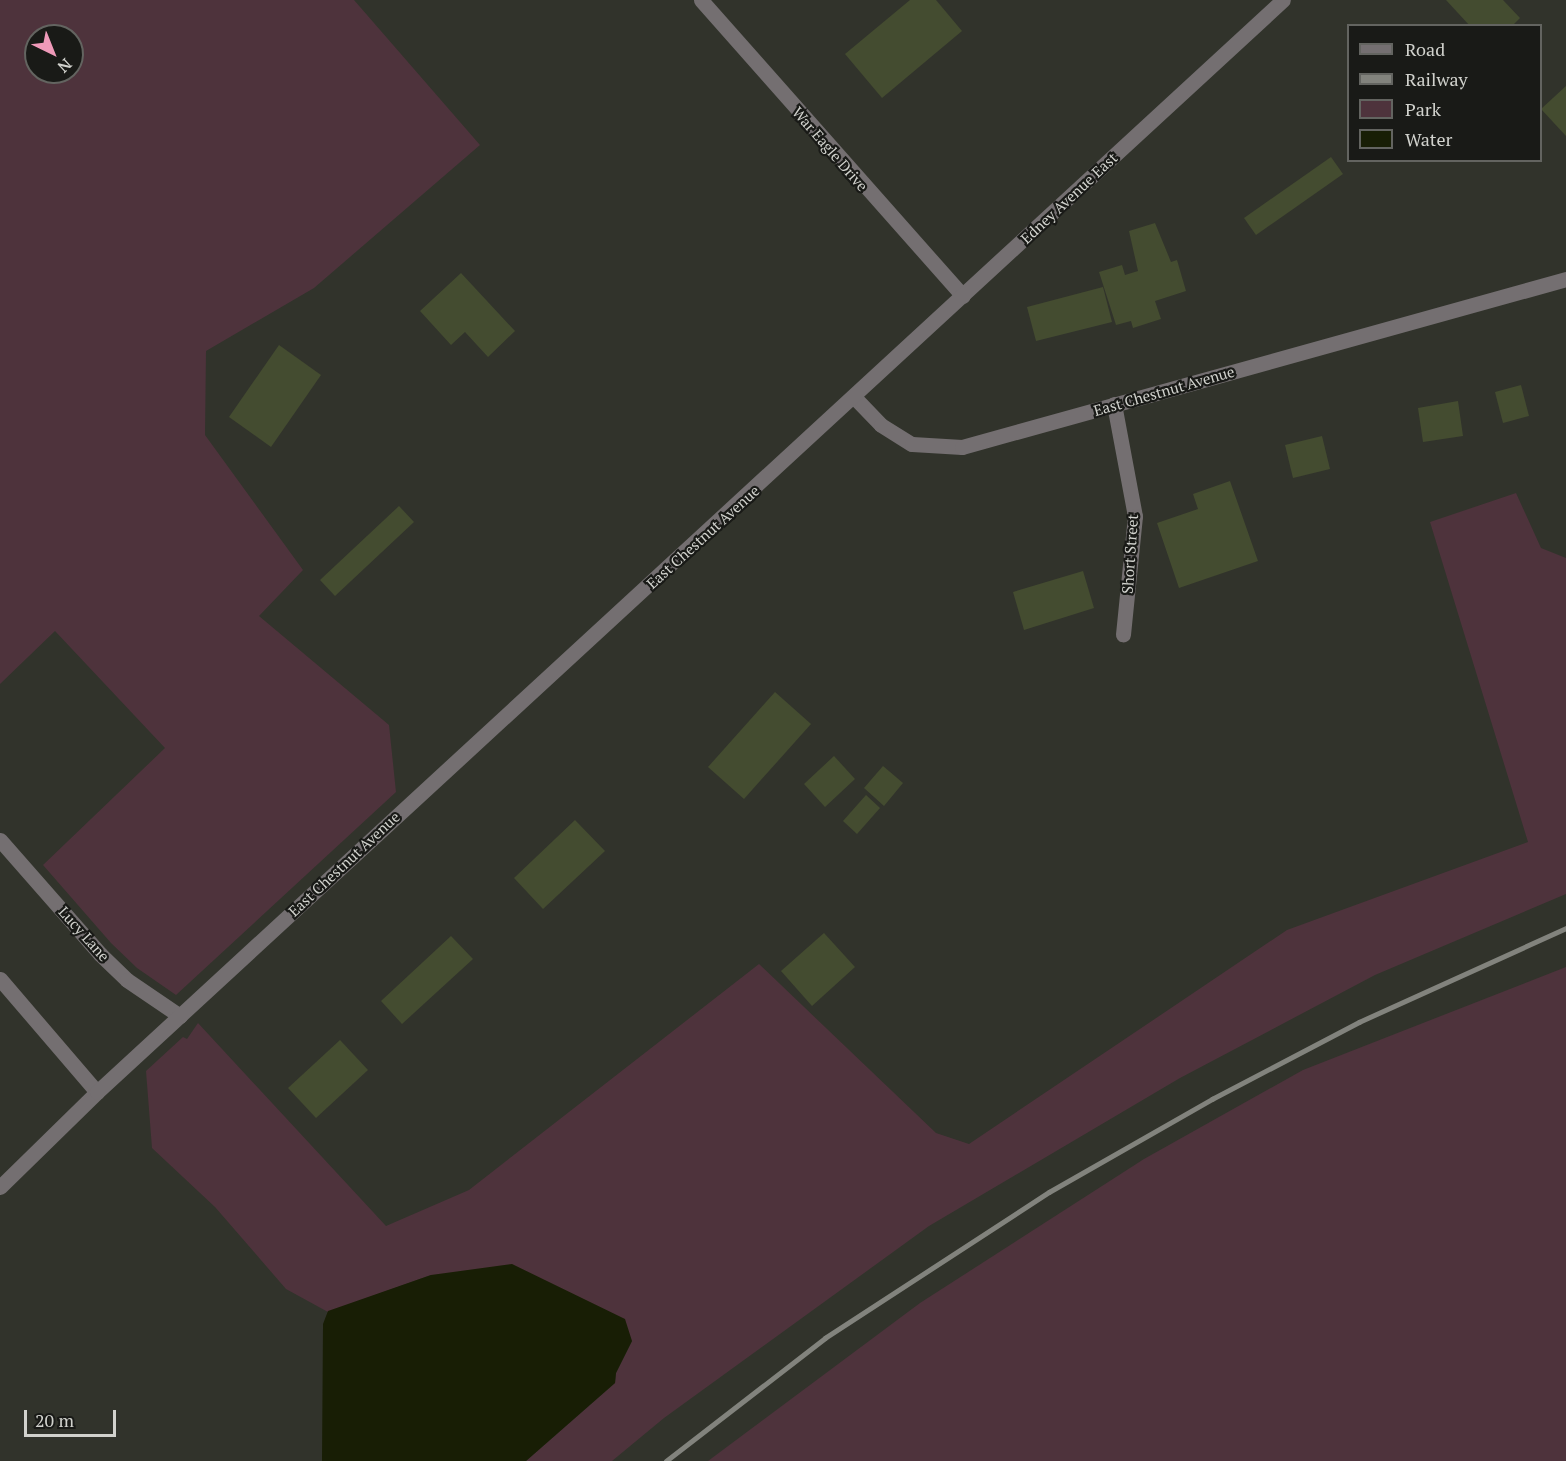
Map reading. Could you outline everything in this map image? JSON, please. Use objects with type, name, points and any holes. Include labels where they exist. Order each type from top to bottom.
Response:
[{"type":"street","name":"War Eagle Drive","points":[[701,0],[963,296]]},
{"type":"street","name":"Edney Avenue East","points":[[855,398],[1283,0]]},
{"type":"street","name":"East Chestnut Avenue","points":[[0,1186],[97,1092],[855,398],[881,424],[912,444],[962,447],[1566,279]]},
{"type":"street","name":"Short Street","points":[[1114,404],[1135,516],[1123,634]]},
{"type":"street","name":"Lucy Lane","points":[[0,840],[100,954],[128,980],[180,1016]]},
{"type":"street","points":[[0,978],[97,1092]]},
{"type":"green space","points":[[0,0],[354,0],[480,145],[314,288],[206,351],[205,435],[303,570],[259,616],[389,725],[396,792],[176,995],[137,968],[111,943],[43,865],[165,748],[55,631],[0,684]]},
{"type":"green space","points":[[1516,493],[1541,548],[1566,558],[1566,894],[1375,975],[1180,1078],[929,1226],[664,1418],[612,1461],[526,1461],[615,1383],[616,1373],[632,1341],[431,1275],[328,1312],[286,1289],[215,1207],[152,1148],[146,1071],[183,1037],[187,1039],[198,1023],[386,1226],[469,1190],[759,964],[936,1133],[969,1144],[1287,930],[1528,842],[1430,522]]},
{"type":"green space","points":[[1566,967],[1566,1461],[708,1461],[920,1303],[1144,1159],[1303,1070]]},
{"type":"water","points":[[512,1264],[625,1319],[632,1341],[616,1373],[615,1383],[526,1461],[322,1461],[323,1324],[328,1311],[431,1275]]},
{"type":"building","points":[[910,0],[936,0],[962,31],[882,98],[845,54]]},
{"type":"building","points":[[1446,0],[1503,0],[1520,18],[1514,24],[1468,24]]},
{"type":"building","points":[[1566,86],[1566,136],[1542,110]]},
{"type":"building","points":[[1331,157],[1343,174],[1256,235],[1244,218]]},
{"type":"building","points":[[1155,223],[1171,262],[1177,260],[1186,291],[1155,301],[1161,319],[1133,328],[1131,321],[1116,325],[1099,272],[1122,265],[1125,275],[1138,271],[1129,231]]},
{"type":"building","points":[[461,273],[515,331],[488,357],[465,332],[451,345],[420,311]]},
{"type":"building","points":[[1103,287],[1112,322],[1036,341],[1027,307]]},
{"type":"building","points":[[279,345],[321,375],[271,447],[229,417]]},
{"type":"building","points":[[1521,385],[1529,416],[1503,423],[1495,392]]},
{"type":"building","points":[[1458,401],[1463,436],[1423,442],[1418,408]]},
{"type":"building","points":[[1322,436],[1330,469],[1293,478],[1285,445]]},
{"type":"building","points":[[1230,481],[1258,561],[1179,588],[1157,523],[1198,509],[1193,494]]},
{"type":"building","points":[[399,506],[414,522],[335,596],[320,580]]},
{"type":"building","points":[[1083,571],[1094,608],[1024,630],[1013,592]]},
{"type":"building","points":[[775,692],[811,724],[744,799],[708,767]]},
{"type":"building","points":[[834,756],[855,779],[825,807],[804,784]]},
{"type":"building","points":[[883,766],[903,783],[884,806],[864,788]]},
{"type":"building","points":[[866,795],[880,808],[857,834],[843,821]]},
{"type":"building","points":[[575,820],[605,851],[543,909],[514,878]]},
{"type":"building","points":[[824,933],[855,967],[812,1006],[781,971]]},
{"type":"building","points":[[451,936],[473,959],[402,1024],[381,1001]]},
{"type":"building","points":[[340,1040],[368,1070],[316,1118],[288,1088]]},
{"type":"railway","points":[[666,1461],[825,1338],[1049,1192],[1212,1099],[1359,1022],[1566,928]]}]
